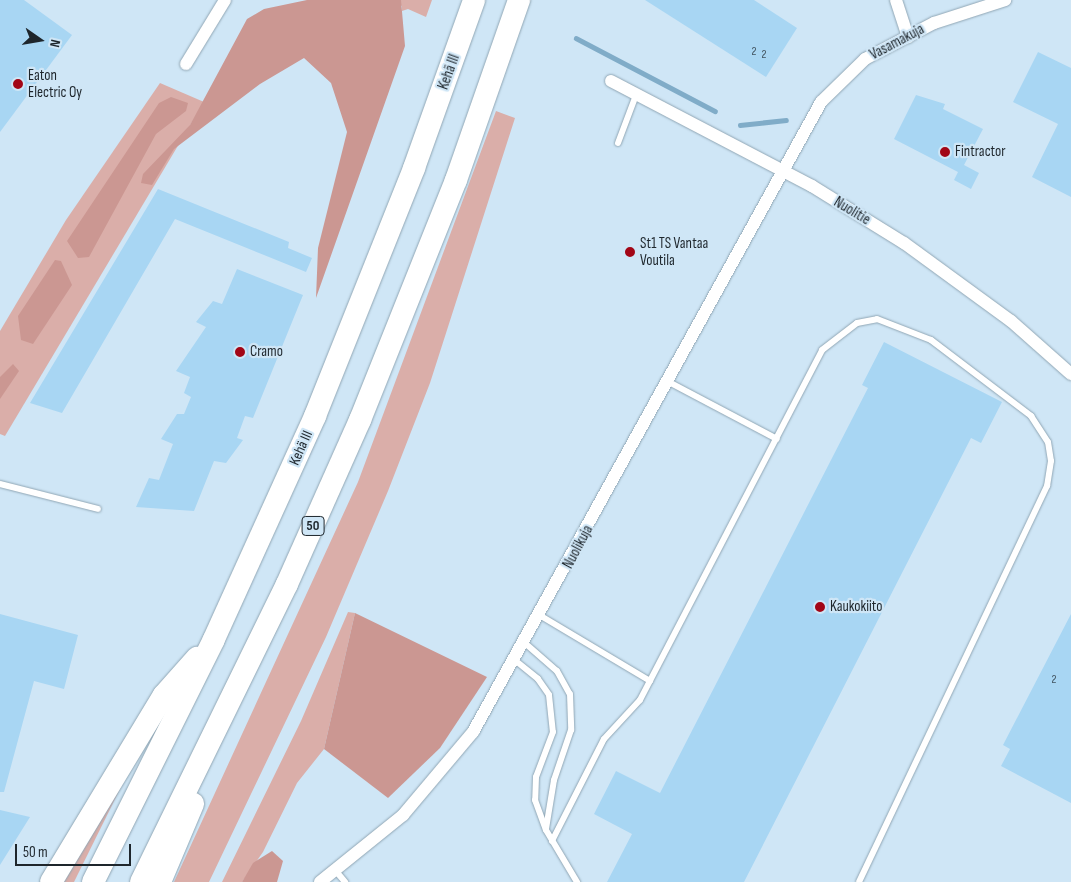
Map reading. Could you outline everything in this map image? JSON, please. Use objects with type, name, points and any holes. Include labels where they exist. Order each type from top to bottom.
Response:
[{"type":"highway","name":"Kehä III","points":[[93,882],[214,639],[361,304],[474,0]]},
{"type":"highway","name":"50","points":[[141,882],[218,730],[402,319],[519,0]]},
{"type":"highway","points":[[51,882],[164,695],[214,639]]},
{"type":"highway","points":[[160,882],[183,837],[218,730]]},
{"type":"street","points":[[186,64],[225,0]]},
{"type":"street","points":[[896,0],[908,37]]},
{"type":"street","name":"Vasamakuja","points":[[782,170],[821,102],[865,60],[934,22],[1004,0]]},
{"type":"street","name":"Nuolitie","points":[[611,81],[782,170],[904,243],[1011,321],[1071,374]]},
{"type":"street","name":"Nuolikuja","points":[[320,882],[427,791],[474,732],[526,644],[782,170]]},
{"type":"lane","points":[[618,142],[636,94]]},
{"type":"lane","points":[[552,841],[604,739],[640,700],[822,350],[857,323],[877,319],[902,325],[931,340],[1031,416],[1048,442],[1047,486],[859,882]]},
{"type":"lane","points":[[667,381],[776,439]]},
{"type":"lane","points":[[0,484],[98,509]]},
{"type":"lane","points":[[541,616],[650,681]]},
{"type":"lane","points":[[526,644],[556,671],[570,694],[571,730],[554,780],[546,830]]},
{"type":"lane","points":[[516,661],[538,679],[549,695],[553,714],[553,732],[536,777],[535,800],[546,830],[577,882]]},
{"type":"lane","points":[[335,870],[344,882]]},
{"type":"shaded area","points":[[307,0],[401,0],[405,46],[316,298],[318,248],[347,132],[331,83],[304,58],[260,84],[174,149],[152,185],[141,183],[143,174],[190,125],[247,19],[264,9]]},
{"type":"shaded area","points":[[389,0],[432,0],[426,17],[408,9],[402,11],[402,6]]},
{"type":"shaded area","points":[[160,83],[204,102],[5,436],[0,434],[0,331],[66,220]]},
{"type":"shaded area","points":[[171,97],[188,103],[186,111],[156,134],[89,257],[78,258],[67,241],[159,103]]},
{"type":"shaded area","points":[[496,111],[515,118],[430,383],[388,491],[326,637],[209,882],[174,882],[358,482]]},
{"type":"shaded area","points":[[55,260],[61,261],[72,285],[33,344],[21,340],[18,316]]},
{"type":"shaded area","points":[[13,364],[19,371],[0,399],[0,377]]},
{"type":"shaded area","points":[[348,612],[355,613],[324,749],[297,783],[263,852],[242,882],[222,882],[301,721]]},
{"type":"shaded area","points":[[355,613],[487,677],[440,748],[388,798],[324,749]]},
{"type":"shaded area","points":[[121,787],[74,882],[64,882]]},
{"type":"shaded area","points":[[272,851],[283,861],[277,882],[242,882],[253,863]]},
{"type":"building","name":"Eaton Electric Oy","points":[[0,0],[24,0],[72,35],[0,132]]},
{"type":"building","points":[[645,0],[754,0],[797,28],[766,77]]},
{"type":"building","points":[[1038,52],[1071,68],[1071,197],[1032,177],[1058,124],[1013,102]]},
{"type":"building","name":"Fintractor","points":[[916,95],[945,104],[943,109],[983,129],[964,165],[979,173],[971,189],[954,180],[958,172],[894,139]]},
{"type":"building","points":[[158,189],[289,242],[288,248],[312,258],[306,272],[175,219],[62,413],[30,403]]},
{"type":"building","points":[[237,269],[303,295],[253,418],[245,416],[237,438],[243,440],[226,463],[214,461],[194,511],[136,507],[149,478],[159,480],[173,444],[161,439],[177,414],[184,414],[191,397],[184,393],[190,377],[176,371],[206,327],[196,322],[213,301],[222,304]]},
{"type":"building","name":"Kaukokiito","points":[[884,342],[1002,402],[981,443],[971,438],[744,882],[607,882],[632,834],[594,814],[616,771],[660,793],[868,388],[862,385]]},
{"type":"building","points":[[0,614],[78,635],[64,689],[34,681],[4,792],[0,792]]},
{"type":"building","points":[[1071,614],[1071,803],[1001,766],[1010,749],[1003,745]]},
{"type":"building","points":[[0,810],[30,817],[0,865]]},
{"type":"waterway","points":[[576,38],[715,111]]},
{"type":"waterway","points":[[740,125],[786,120]]},
{"type":"place","name":"Eaton Electric Oy","points":[[18,84]]},
{"type":"place","name":"Fintractor","points":[[945,152]]},
{"type":"place","name":"St1 TS Vantaa Voutila","points":[[630,252]]},
{"type":"place","name":"Cramo","points":[[240,352]]},
{"type":"place","name":"Kaukokiito","points":[[820,607]]}]
